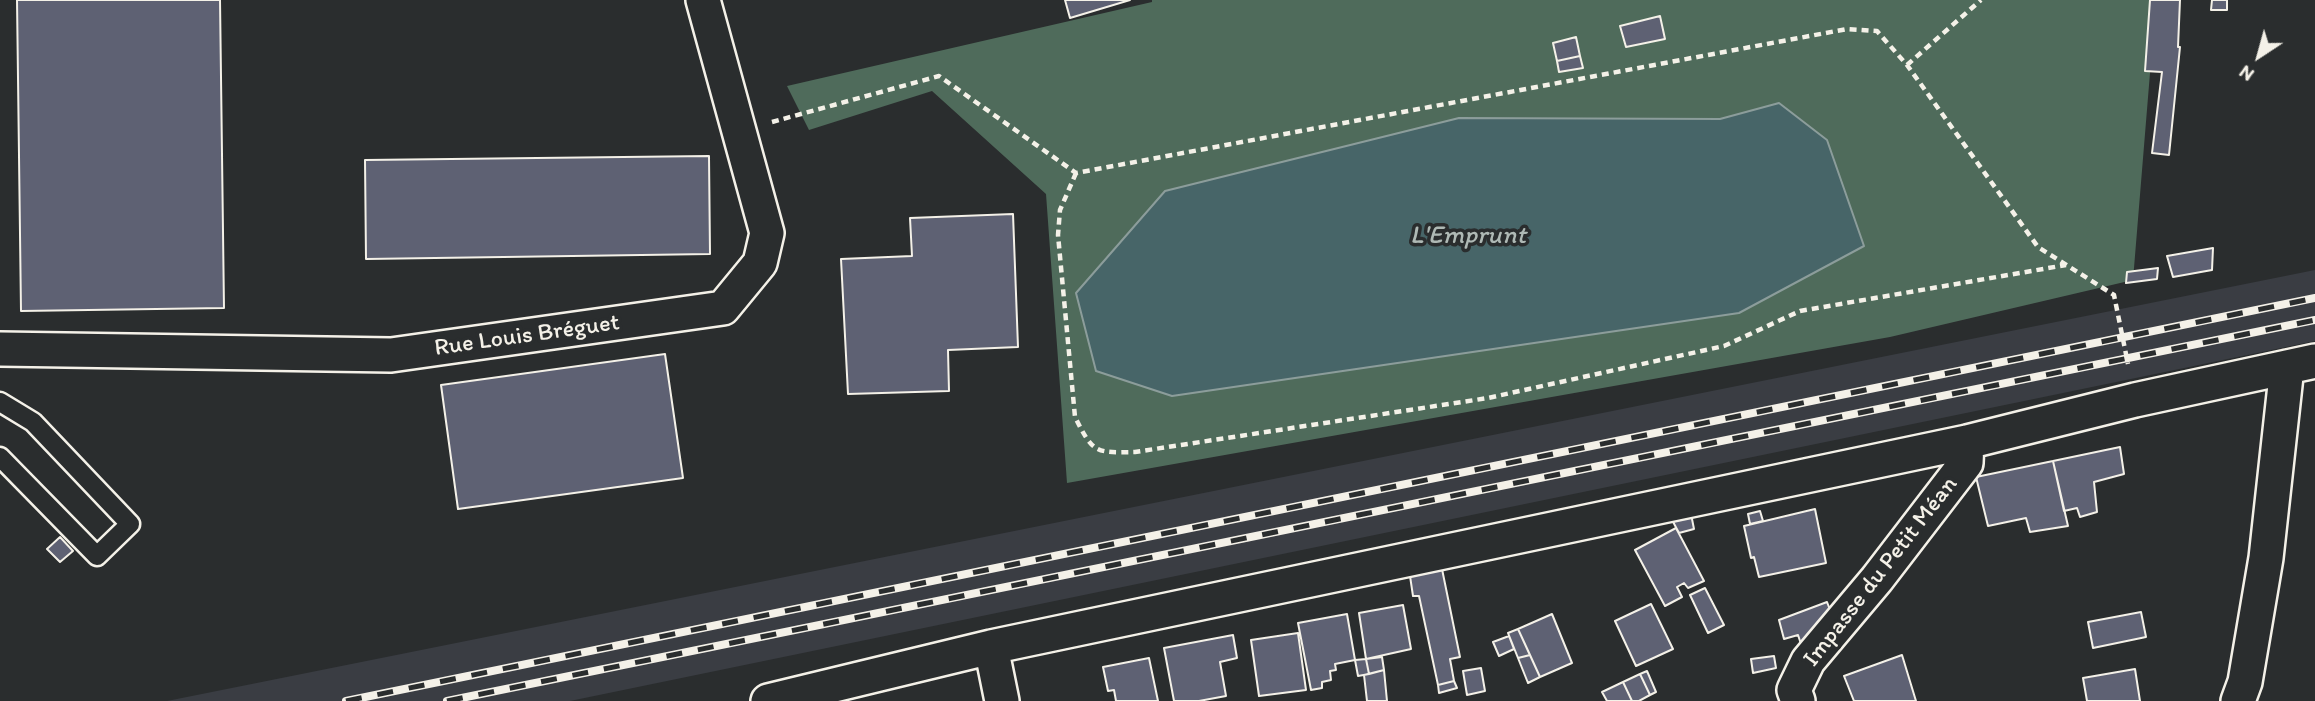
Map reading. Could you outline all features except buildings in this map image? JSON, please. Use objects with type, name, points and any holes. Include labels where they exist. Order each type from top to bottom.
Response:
[{"type":"street","name":"Rue Louis Bréguet","points":[[0,349],[391,355],[723,308],[760,263],[767,233],[703,0]]},
{"type":"street","points":[[768,701],[991,647],[1967,442],[2135,400],[2296,372],[2245,682],[2238,701]]},
{"type":"street","name":"Impasse du Petit Méan","points":[[1798,701],[1794,691],[1808,661],[1877,579],[1966,463],[1967,442]]},
{"type":"street","points":[[991,647],[1002,701]]},
{"type":"lane","points":[[0,402],[33,422],[130,524],[97,556],[0,457]]},
{"type":"path","points":[[1907,65],[1981,0]]},
{"type":"path","points":[[739,132],[939,76],[1076,173],[1847,29],[1877,31],[1907,65],[2038,247],[2114,295],[2135,400]]},
{"type":"path","points":[[1076,173],[1060,210],[1058,235],[1074,404],[1076,417],[1088,442],[1105,453],[1135,452],[1488,398],[1724,346],[1800,311],[2066,265]]},
{"type":"shaded area","points":[[2315,270],[2315,341],[570,701],[167,701]]},
{"type":"green space","points":[[1152,0],[2156,0],[2133,280],[1890,337],[1067,483],[1046,194],[932,91],[809,130],[787,86]]},
{"type":"water","name":"L'Emprunt","points":[[1779,103],[1827,140],[1864,246],[1739,313],[1172,396],[1096,371],[1076,293],[1165,191],[1459,118],[1720,119]]},
{"type":"railway","points":[[346,701],[2315,298]]},
{"type":"railway","points":[[447,701],[2315,320]]}]
